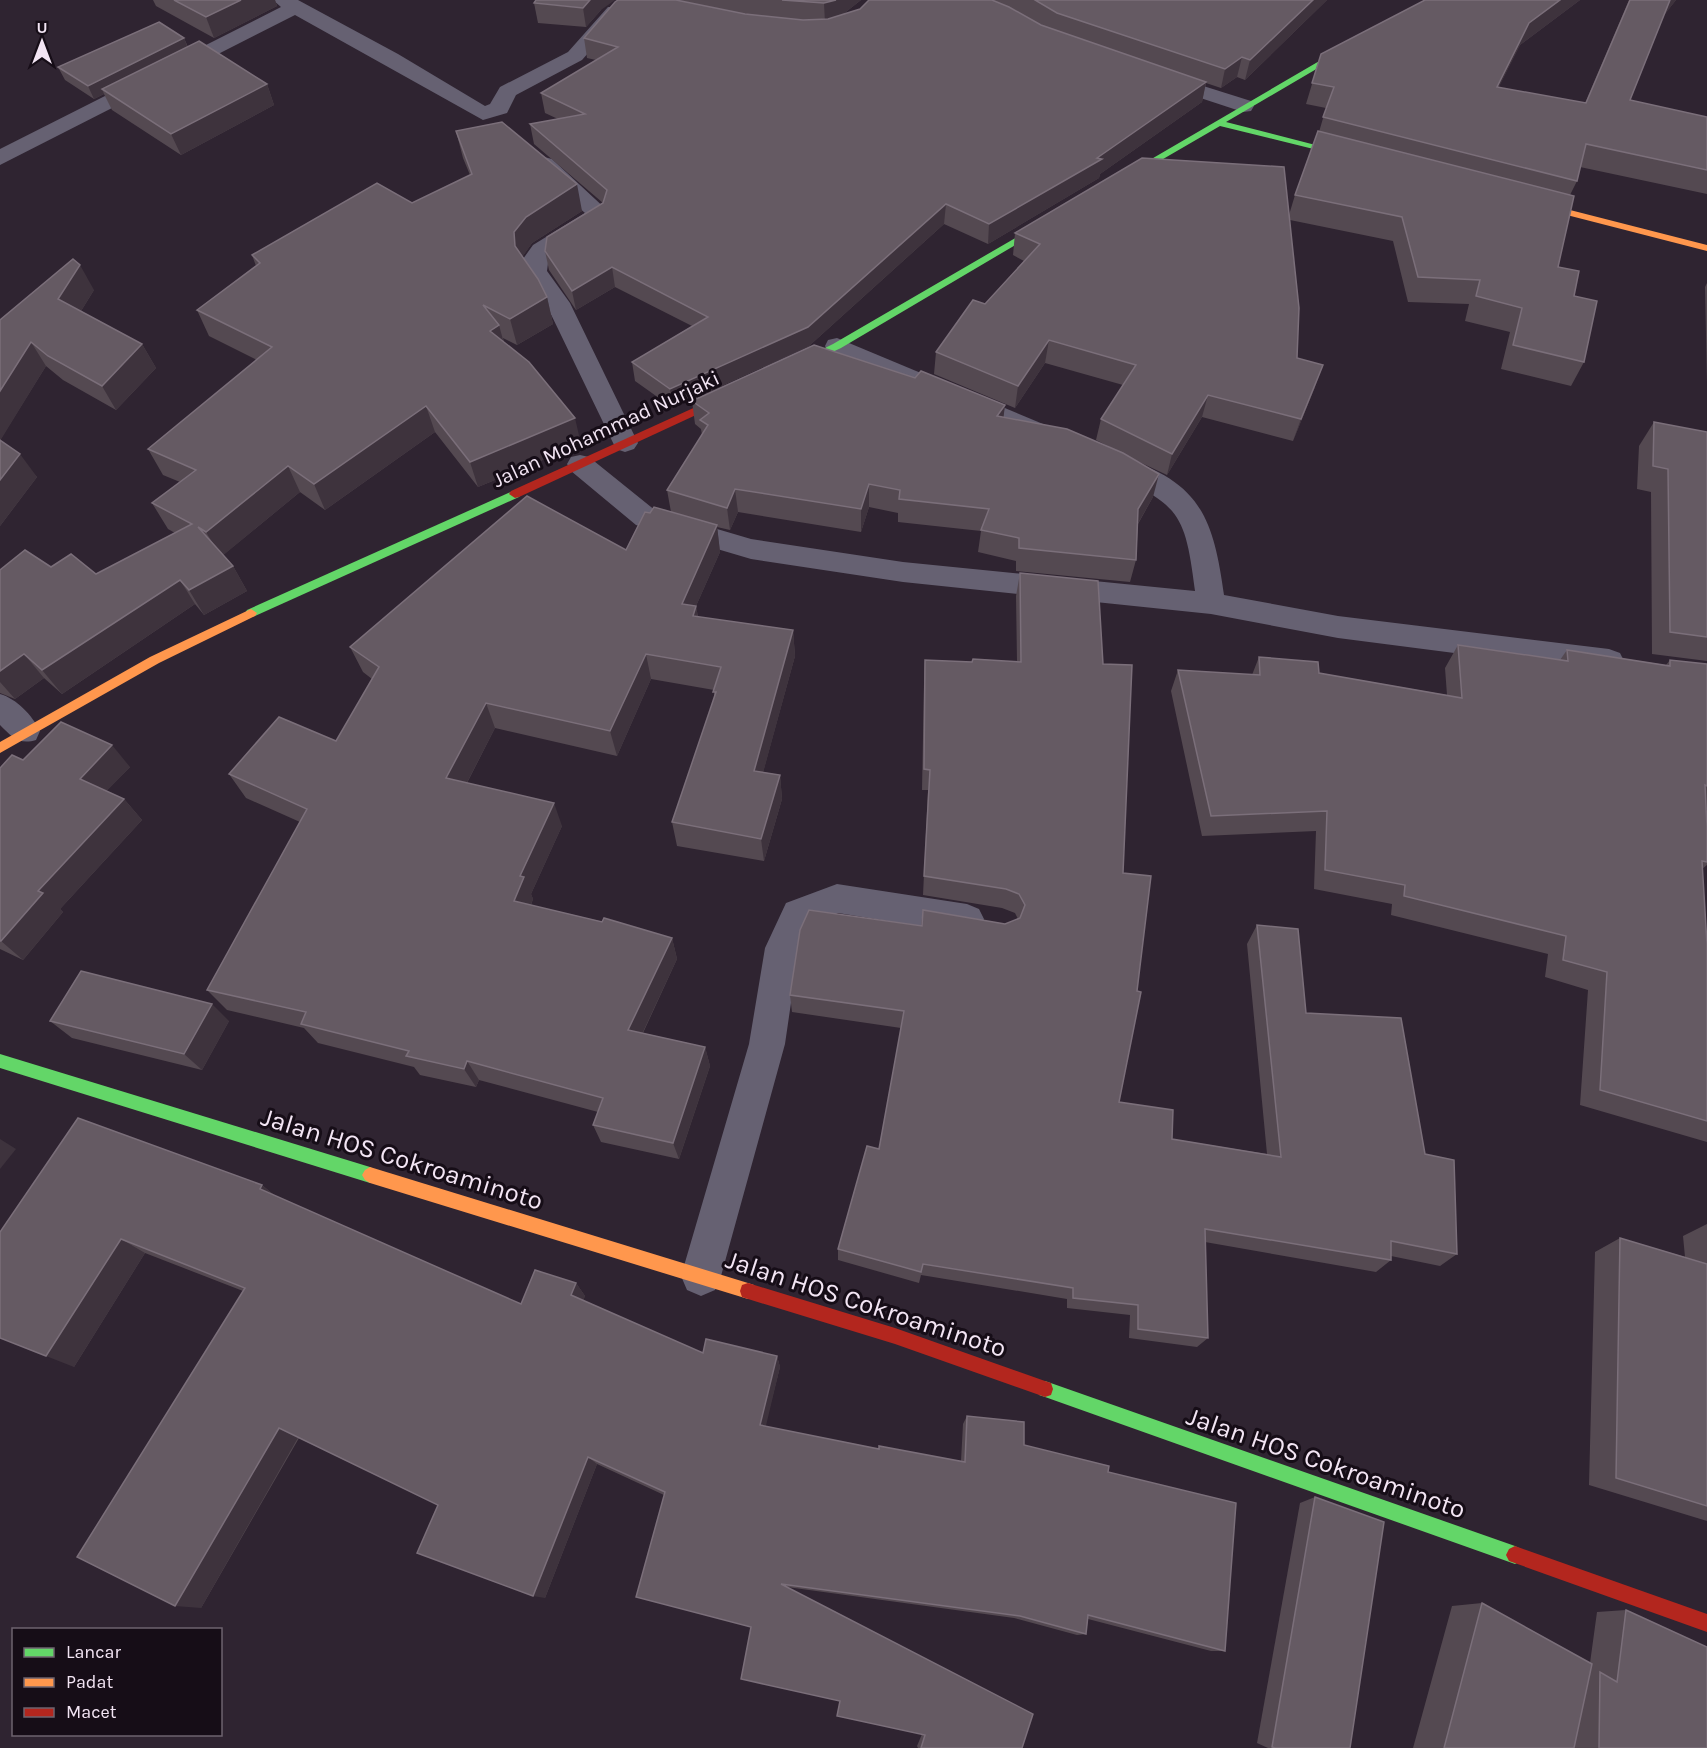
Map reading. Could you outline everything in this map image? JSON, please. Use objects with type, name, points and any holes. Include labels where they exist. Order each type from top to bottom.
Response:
[{"type":"street","points":[[1104,189],[1324,60],[1439,0]]},
{"type":"street","points":[[0,158],[289,3],[493,117],[507,91],[575,56],[609,16],[625,4],[633,3]]},
{"type":"street","points":[[1141,72],[1243,106]]},
{"type":"street","points":[[1218,123],[1366,161]]},
{"type":"street","points":[[530,152],[598,213],[541,250],[535,259],[535,271],[558,303],[625,443]]},
{"type":"street","points":[[1514,199],[1707,248]]},
{"type":"street","points":[[776,374],[837,346],[1063,213]]},
{"type":"street","points":[[837,346],[1082,450],[1158,484],[1178,497],[1191,511],[1202,539],[1211,603]]},
{"type":"street","name":"Jalan Mohammad Nurjaki","points":[[0,748],[25,731],[185,642],[745,388]]},
{"type":"street","points":[[580,464],[646,518],[751,549],[903,572],[1211,603],[1338,627],[1640,666]]},
{"type":"street","points":[[0,706],[25,731]]},
{"type":"street","points":[[701,1276],[767,1044],[782,948],[798,913],[837,898],[1002,925]]},
{"type":"street","name":"Jalan HOS Cokroaminoto","points":[[0,1061],[895,1336],[1707,1623]]},
{"type":"building","points":[[174,0],[241,0],[206,17]]},
{"type":"building","points":[[536,0],[590,0],[583,8],[534,3]]},
{"type":"building","points":[[618,0],[676,0],[745,14],[803,20],[828,19],[860,9],[869,0],[992,0],[1041,25],[1206,82],[1097,158],[1102,159],[989,224],[946,204],[808,327],[670,389],[632,362],[708,317],[612,267],[572,291],[545,251],[547,237],[603,203],[607,190],[530,124],[585,114],[541,93],[618,47],[584,38]]},
{"type":"building","points":[[782,0],[836,0],[824,3]]},
{"type":"building","points":[[1035,0],[1313,0],[1250,60],[1242,57],[1225,69],[1057,13]]},
{"type":"building","points":[[1425,0],[1560,0],[1529,23],[1497,87],[1586,103],[1630,0],[1670,0],[1630,100],[1707,117],[1707,170],[1586,144],[1577,181],[1323,117],[1334,87],[1312,83],[1321,54]]},
{"type":"building","points":[[159,22],[184,38],[88,86],[58,67]]},
{"type":"building","points":[[199,41],[267,84],[171,134],[102,89]]},
{"type":"building","points":[[502,122],[577,184],[526,217],[514,232],[515,246],[538,279],[547,297],[510,319],[483,305],[499,325],[490,331],[529,362],[575,418],[470,462],[426,406],[314,484],[288,466],[206,532],[198,527],[233,566],[189,590],[180,580],[42,670],[24,654],[0,671],[0,570],[25,550],[51,567],[71,554],[96,574],[192,524],[152,503],[196,470],[148,449],[272,347],[197,310],[260,263],[252,255],[377,183],[412,203],[472,174],[456,131]]},
{"type":"building","points":[[1318,131],[1574,196],[1558,267],[1579,271],[1574,296],[1597,301],[1584,362],[1513,345],[1522,308],[1476,296],[1480,280],[1418,277],[1402,217],[1295,195]]},
{"type":"building","points":[[1142,158],[1284,167],[1299,308],[1297,358],[1323,365],[1301,419],[1208,395],[1172,454],[1101,419],[1136,365],[1049,340],[1018,386],[936,352],[973,300],[985,304],[1040,244],[1015,233]]},
{"type":"building","points":[[73,259],[80,265],[58,299],[142,344],[102,386],[48,356],[31,342],[0,391],[0,320]]},
{"type":"building","points":[[814,345],[915,378],[921,371],[1005,405],[997,416],[1067,429],[1123,453],[1159,474],[1138,509],[1136,560],[1019,548],[1019,538],[981,530],[989,509],[899,499],[900,490],[869,484],[861,509],[735,489],[727,508],[667,490],[708,425],[700,420],[709,413],[692,401]]},
{"type":"building","points":[[1654,422],[1707,432],[1707,637],[1670,632],[1668,469],[1653,466]]},
{"type":"building","points":[[0,440],[20,454],[0,480]]},
{"type":"building","points":[[527,496],[626,550],[645,512],[650,513],[654,507],[717,525],[682,604],[696,606],[693,616],[793,630],[754,771],[780,775],[761,839],[672,822],[716,692],[713,692],[721,667],[646,654],[610,731],[486,703],[446,778],[554,803],[520,876],[524,877],[514,901],[602,922],[604,918],[672,938],[628,1030],[705,1047],[673,1143],[593,1125],[603,1098],[467,1061],[464,1069],[406,1056],[409,1051],[301,1024],[306,1012],[207,990],[307,809],[229,774],[279,717],[336,741],[379,667],[350,647]]},
{"type":"building","points":[[1020,573],[1098,581],[1103,664],[1132,665],[1123,873],[1151,876],[1137,991],[1141,992],[1119,1102],[1173,1110],[1172,1139],[1281,1157],[1257,925],[1298,929],[1306,1013],[1401,1018],[1425,1154],[1454,1160],[1457,1254],[1391,1241],[1391,1260],[1205,1229],[1208,1338],[1138,1329],[1138,1305],[1073,1298],[1073,1288],[923,1264],[921,1272],[838,1249],[867,1146],[879,1149],[904,1011],[790,995],[800,930],[809,910],[922,926],[923,910],[1005,924],[1020,918],[1025,905],[1019,894],[1006,889],[924,876],[930,770],[924,769],[925,660],[972,662],[973,659],[1021,662]]},
{"type":"building","points":[[1458,645],[1568,661],[1567,650],[1670,666],[1670,660],[1707,664],[1707,786],[1705,785],[1707,862],[1702,861],[1707,944],[1707,1121],[1600,1090],[1607,972],[1563,960],[1566,936],[1404,896],[1405,885],[1325,870],[1327,811],[1211,816],[1178,670],[1260,675],[1259,657],[1318,662],[1319,673],[1462,698]]},
{"type":"building","points":[[61,722],[112,745],[80,779],[124,799],[38,891],[43,893],[0,941],[0,768],[12,755],[23,760]]},
{"type":"building","points":[[81,971],[212,1004],[184,1054],[50,1021]]},
{"type":"building","points":[[78,1118],[262,1185],[260,1189],[521,1304],[535,1270],[576,1283],[571,1295],[703,1353],[706,1339],[777,1356],[760,1425],[879,1449],[879,1446],[965,1462],[967,1416],[1024,1422],[1024,1445],[1109,1466],[1108,1472],[1236,1503],[1225,1651],[1088,1615],[1086,1634],[1020,1616],[781,1584],[1033,1714],[1022,1748],[921,1748],[925,1735],[837,1716],[840,1701],[741,1679],[751,1627],[636,1597],[665,1492],[588,1457],[533,1596],[417,1553],[438,1505],[279,1428],[175,1606],[77,1557],[245,1288],[121,1239],[46,1356],[0,1338],[0,1232]]},
{"type":"building","points":[[1620,1238],[1707,1264],[1707,1506],[1616,1478]]},
{"type":"building","points":[[1315,1497],[1384,1522],[1350,1748],[1275,1748],[1272,1747]]},
{"type":"building","points":[[1482,1603],[1592,1664],[1574,1748],[1444,1748]]},
{"type":"building","points":[[1626,1610],[1707,1647],[1707,1748],[1599,1748],[1600,1672],[1617,1682]]},
{"type":"traffic: fast","points":[[1117,182],[1355,44]]},
{"type":"traffic: fast","points":[[1218,123],[1355,158]]},
{"type":"traffic: fast","points":[[788,369],[837,346],[1051,221]]},
{"type":"traffic: fast","points":[[251,613],[515,494]]},
{"type":"traffic: fast","points":[[0,1061],[370,1175]]},
{"type":"traffic: fast","points":[[1045,1389],[1515,1555]]},
{"type":"traffic: slow","points":[[1355,44],[1439,0]]},
{"type":"traffic: slow","points":[[1527,202],[1707,248]]},
{"type":"traffic: slow","points":[[0,748],[123,677],[251,613]]},
{"type":"traffic: slow","points":[[370,1175],[748,1291]]},
{"type":"traffic: jam","points":[[515,494],[733,394]]},
{"type":"traffic: jam","points":[[748,1291],[895,1336],[1045,1389]]},
{"type":"traffic: jam","points":[[1515,1555],[1707,1623]]}]
